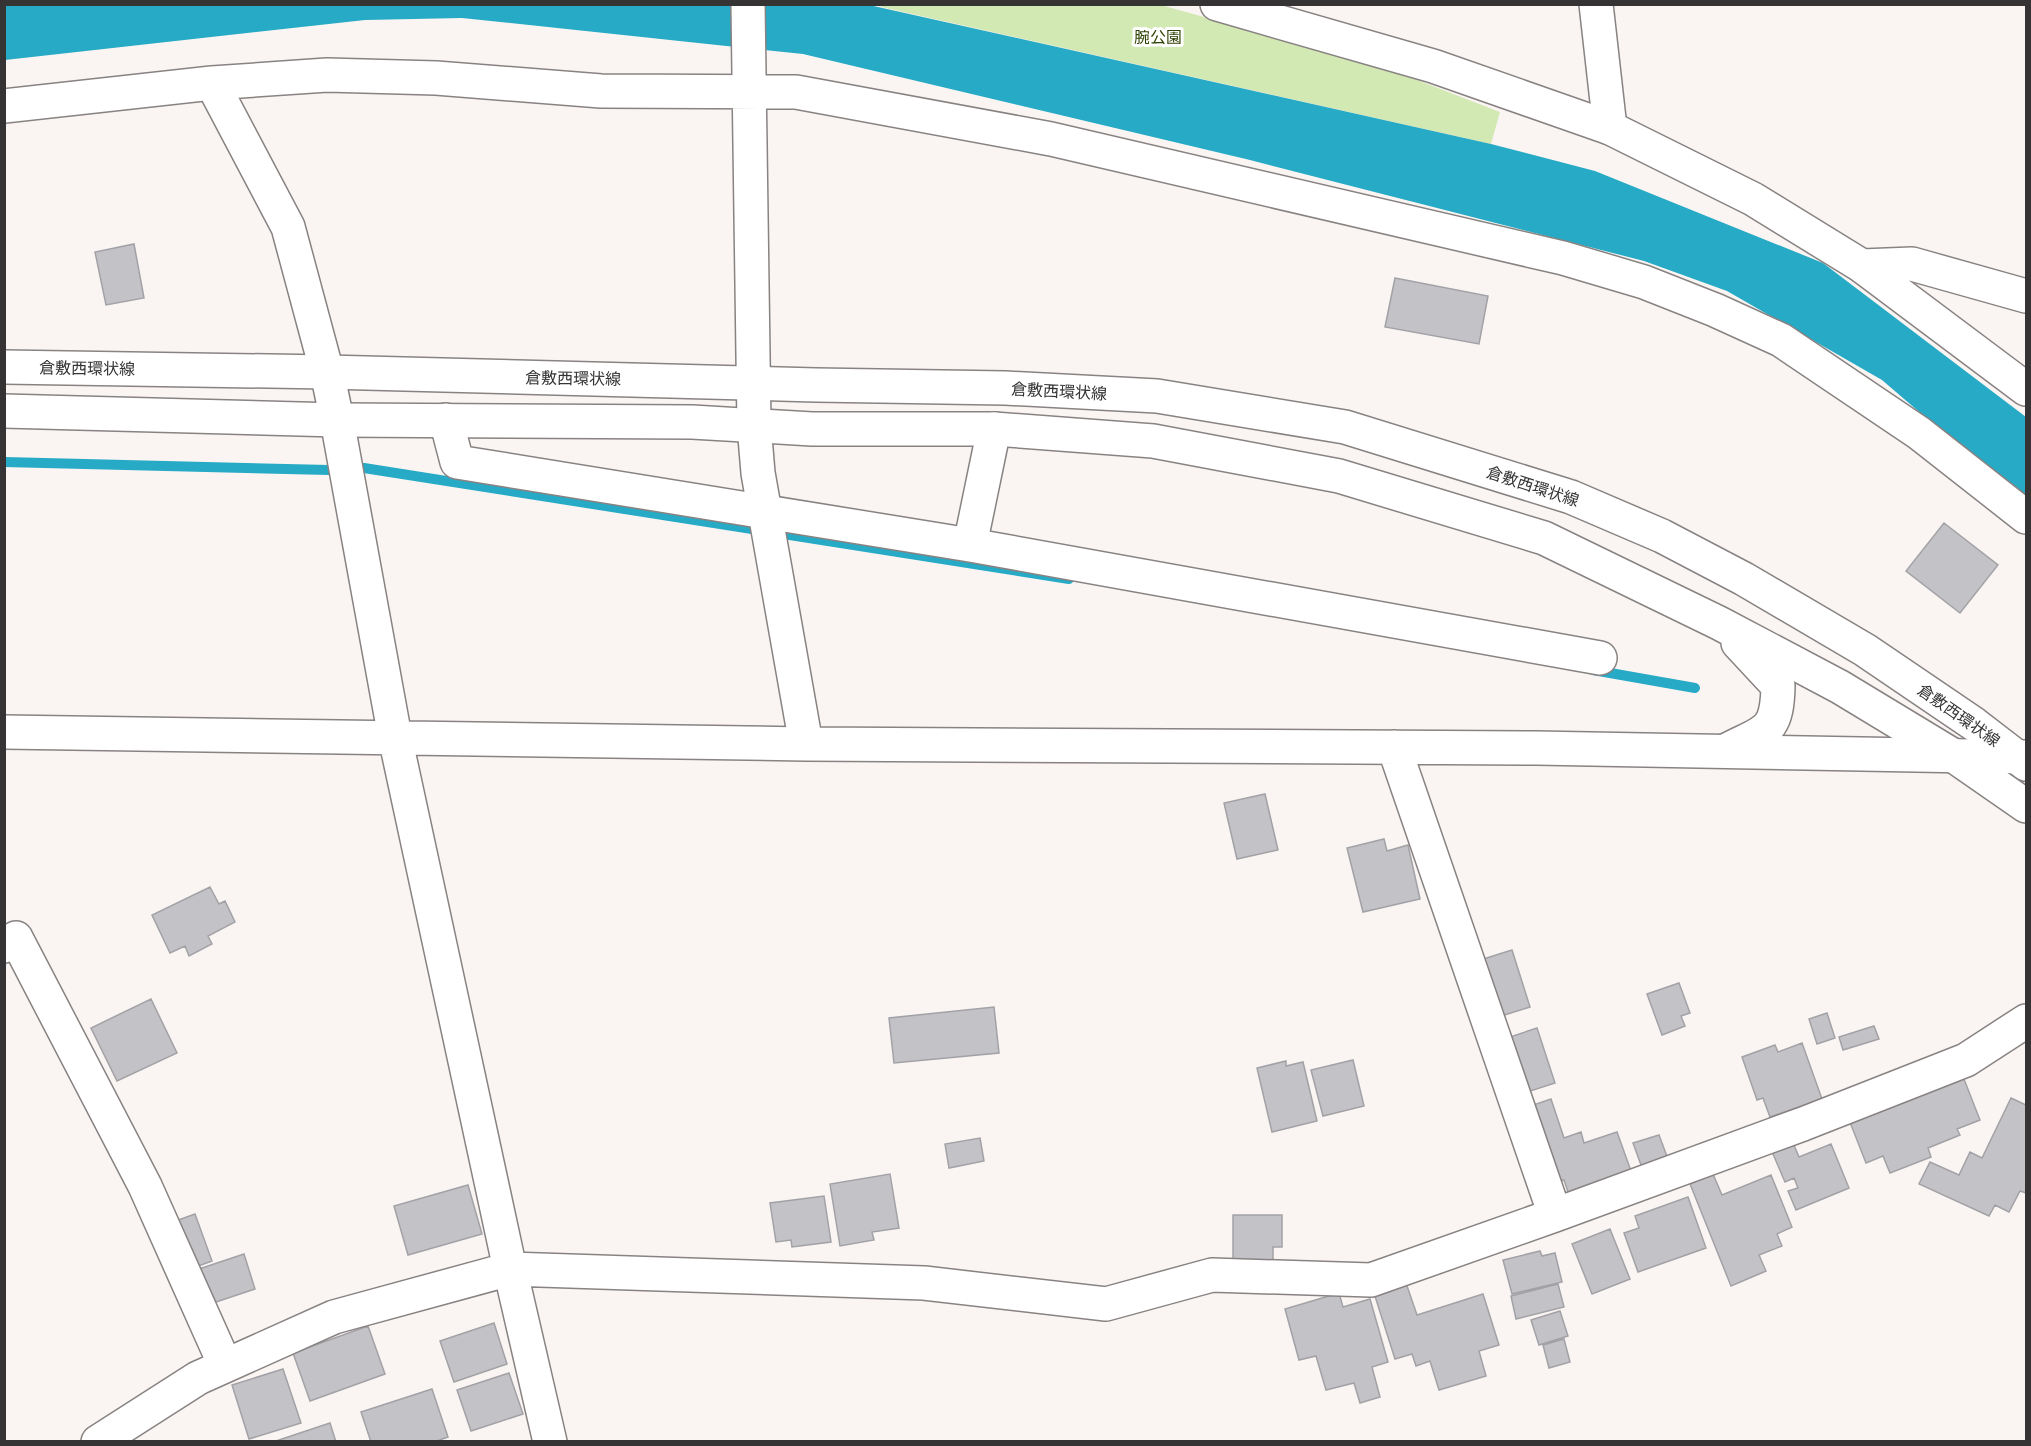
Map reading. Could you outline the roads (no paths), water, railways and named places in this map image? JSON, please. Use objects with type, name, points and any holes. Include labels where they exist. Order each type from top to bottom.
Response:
[{"type":"street","points":[[748,4],[754,424],[758,473],[807,744]]},
{"type":"street","points":[[1216,4],[1433,66],[1610,128],[1753,199],[1862,266],[2026,389]]},
{"type":"street","points":[[1596,4],[1610,128]]},
{"type":"street","points":[[4,106],[212,83],[327,75],[436,78],[601,91],[796,92],[1051,138],[1563,258],[1644,282],[1715,310],[1781,340],[1919,433],[2026,517]]},
{"type":"street","points":[[212,83],[288,226],[327,372],[395,737],[510,1269],[550,1442]]},
{"type":"street","points":[[1862,266],[1912,264],[2026,296]]},
{"type":"street","name":"倉敷西環状線","points":[[4,367],[1005,388],[1157,396],[1345,427],[1571,497],[1662,536],[1744,579],[1865,650],[2023,759]]},
{"type":"street","points":[[4,411],[337,420],[692,422],[813,429],[994,429],[1153,441],[1339,476],[1544,538],[1719,623],[1840,687],[1954,756],[2026,806]]},
{"type":"street","points":[[446,420],[457,462],[970,545],[1600,658]]},
{"type":"street","points":[[970,545],[994,429]]},
{"type":"street","points":[[1719,623],[1778,686],[1778,708],[1773,722],[1767,729],[1726,750]]},
{"type":"street","points":[[4,732],[807,744],[1726,750],[2023,759]]},
{"type":"street","points":[[1394,747],[1555,1215]]},
{"type":"street","points":[[4,946],[16,938],[145,1186],[225,1365]]},
{"type":"street","points":[[98,1442],[198,1378],[334,1317],[510,1269],[924,1283],[1106,1304],[1212,1275],[1371,1280],[1803,1124],[1966,1060],[2026,1021]]},
{"type":"water","points":[[4,5],[869,5],[1491,144],[1595,171],[1823,263],[2026,417],[2026,495],[1938,428],[1882,380],[1727,291],[1644,261],[1250,160],[803,54],[462,18],[365,20],[5,60]]},
{"type":"waterway","points":[[4,462],[329,470],[364,468],[1069,579]]},
{"type":"waterway","points":[[1593,670],[1695,688]]},
{"type":"park label","name":"腕公園","points":[[1158,37]]}]
